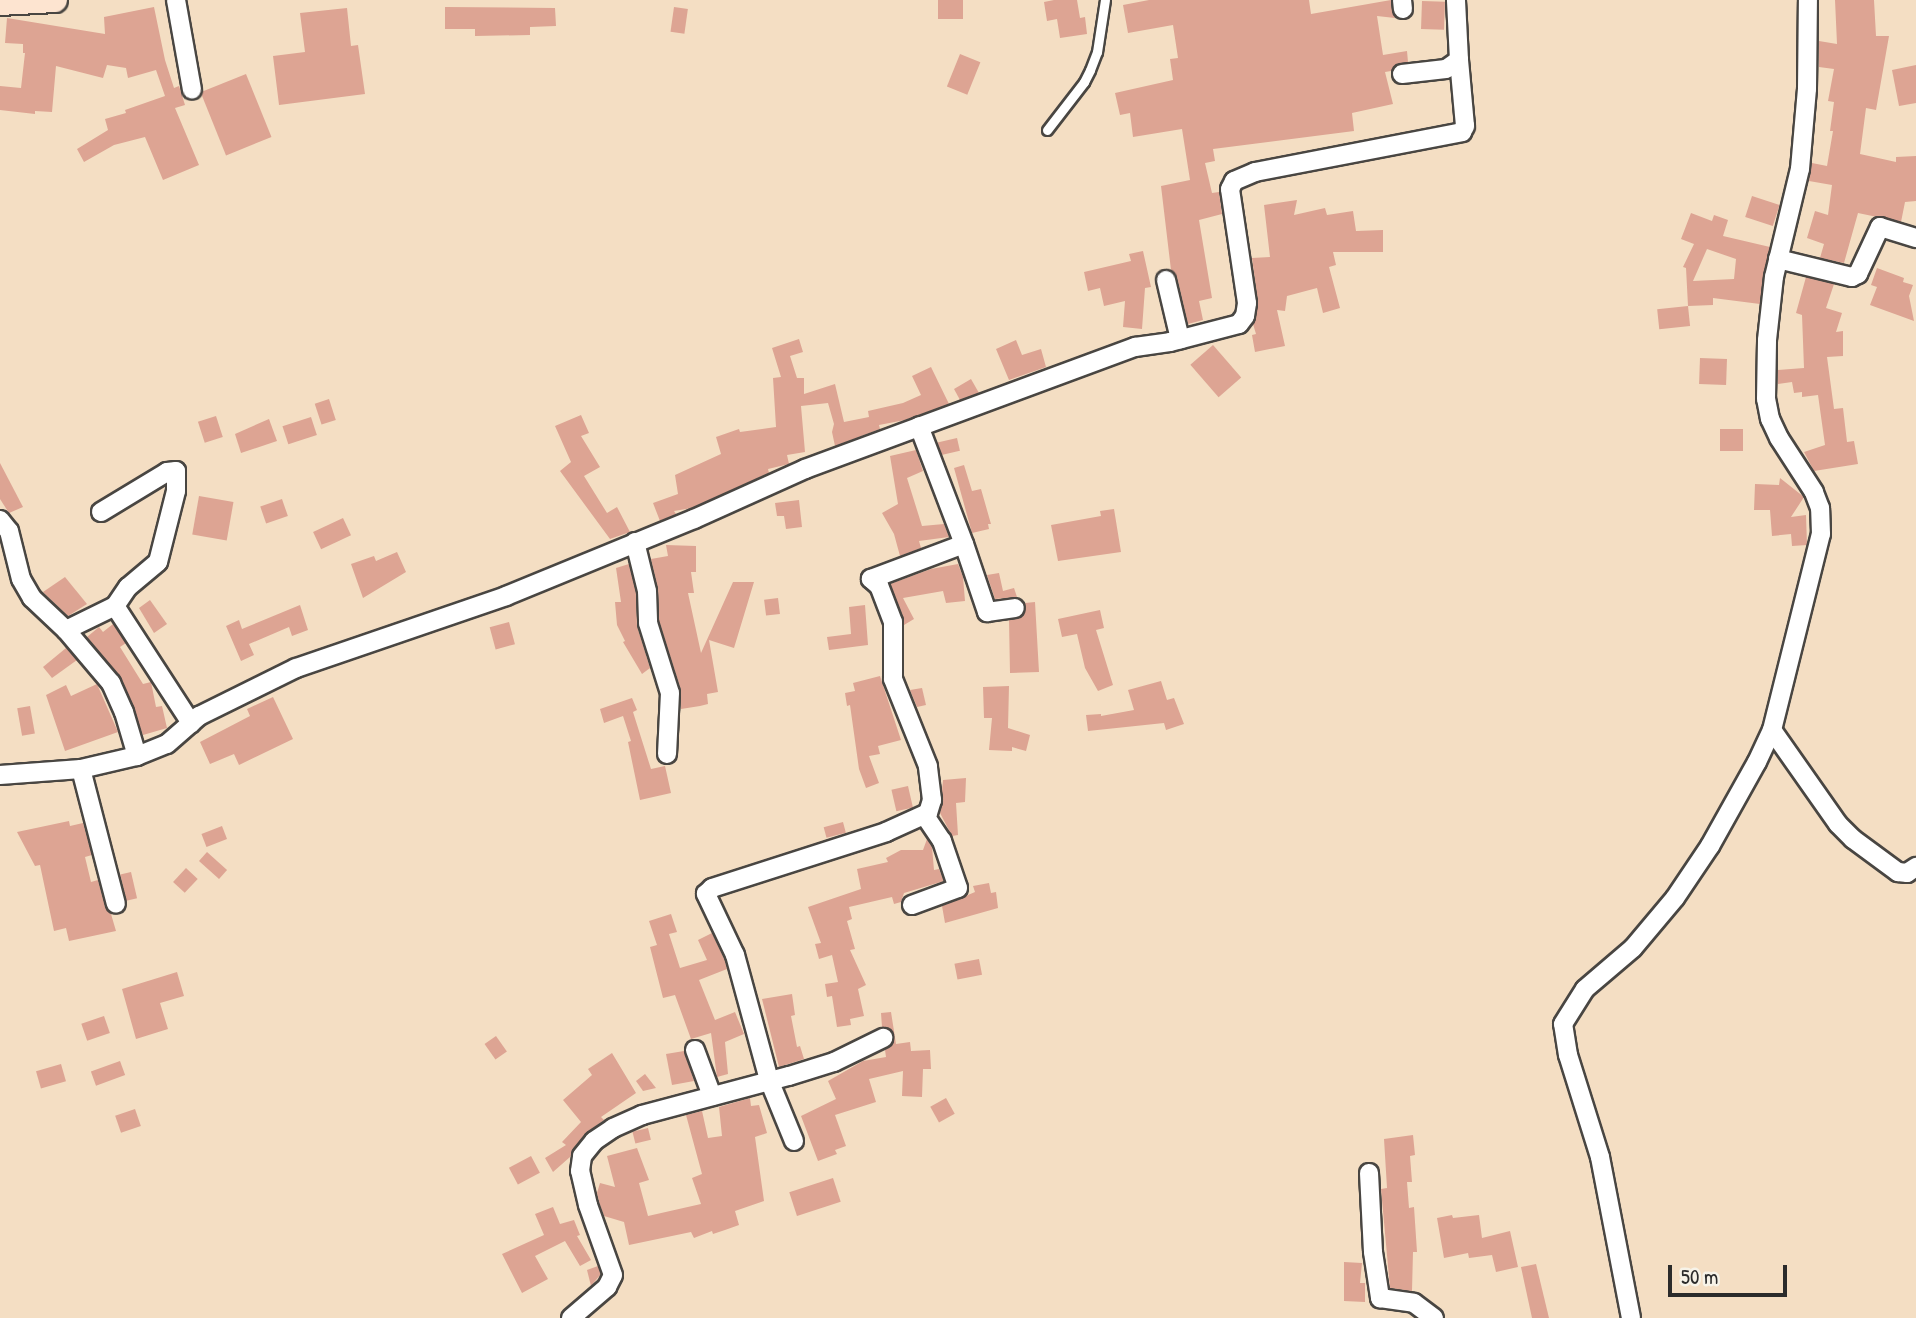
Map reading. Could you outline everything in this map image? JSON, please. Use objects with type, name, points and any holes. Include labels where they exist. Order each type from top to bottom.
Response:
[{"type":"street","points":[[0,3],[55,0]]},
{"type":"street","points":[[176,0],[192,90]]},
{"type":"street","points":[[0,775],[81,769],[137,756],[167,744],[191,723],[237,695],[296,668],[506,596],[716,510],[781,478],[1135,347],[1222,331],[1239,324],[1245,316],[1245,288],[1230,189],[1234,181],[1255,172],[1462,132],[1465,126],[1456,0]]},
{"type":"street","points":[[1631,1318],[1600,1157],[1567,1055],[1563,1024],[1586,989],[1633,948],[1675,898],[1710,846],[1772,730],[1821,534],[1820,508],[1814,492],[1779,438],[1770,419],[1766,399],[1767,340],[1779,259],[1800,169],[1807,89],[1808,0]]},
{"type":"street","points":[[1402,74],[1446,69],[1459,60]]},
{"type":"street","points":[[1779,259],[1852,277],[1857,274],[1880,227],[1916,238]]},
{"type":"street","points":[[1167,280],[1180,339]]},
{"type":"street","points":[[919,426],[987,612],[1015,608]]},
{"type":"street","points":[[66,630],[115,606],[128,587],[158,562],[176,491],[176,471],[166,472],[102,512]]},
{"type":"street","points":[[0,520],[9,531],[21,579],[32,598],[66,630],[111,683],[124,712],[137,756]]},
{"type":"street","points":[[635,542],[647,591],[646,614],[670,693],[667,754]]},
{"type":"street","points":[[794,1141],[769,1080],[735,955],[706,894],[712,888],[925,816],[932,800],[928,766],[893,679],[895,633],[891,613],[879,586],[871,579],[964,544]]},
{"type":"street","points":[[115,606],[191,723]]},
{"type":"street","points":[[1772,730],[1838,824],[1891,869],[1913,874]]},
{"type":"street","points":[[81,769],[116,904]]},
{"type":"street","points":[[912,905],[958,888],[942,841],[925,816]]},
{"type":"street","points":[[571,1318],[607,1287],[614,1270],[584,1191],[580,1163],[586,1148],[626,1121],[834,1062],[883,1038]]},
{"type":"street","points":[[695,1050],[712,1096]]},
{"type":"street","points":[[1368,1173],[1373,1252],[1380,1298],[1414,1303],[1434,1318]]},
{"type":"lane","points":[[1047,130],[1078,91],[1090,70],[1097,52],[1105,0]]},
{"type":"building","points":[[938,0],[963,0],[963,19],[938,19]]},
{"type":"building","points":[[1077,0],[1080,18],[1085,17],[1087,34],[1060,38],[1057,19],[1047,21],[1044,2]]},
{"type":"building","points":[[1149,0],[1309,0],[1311,14],[1391,0],[1395,18],[1377,16],[1383,55],[1407,51],[1408,62],[1385,72],[1393,104],[1352,113],[1354,131],[1213,149],[1215,161],[1205,163],[1212,193],[1219,192],[1222,214],[1199,220],[1212,298],[1199,301],[1203,320],[1188,324],[1177,277],[1171,270],[1161,186],[1190,180],[1182,129],[1133,137],[1130,113],[1120,115],[1115,93],[1173,80],[1170,59],[1178,58],[1173,25],[1128,33],[1123,5]]},
{"type":"building","points":[[1835,0],[1874,0],[1876,36],[1889,36],[1876,110],[1866,108],[1860,154],[1896,162],[1896,157],[1916,156],[1916,201],[1905,202],[1901,222],[1858,213],[1844,263],[1820,258],[1824,244],[1807,238],[1815,211],[1828,215],[1832,185],[1809,181],[1812,163],[1827,166],[1833,131],[1830,131],[1834,102],[1828,101],[1834,69],[1819,67],[1819,41],[1837,44]]},
{"type":"building","points":[[1422,1],[1445,2],[1444,30],[1421,29]]},
{"type":"building","points":[[154,7],[165,60],[174,88],[179,86],[185,105],[175,108],[199,165],[163,180],[145,137],[114,145],[84,162],[77,149],[108,130],[105,119],[165,96],[156,70],[128,78],[126,68],[107,65],[103,78],[56,66],[52,112],[35,111],[35,114],[0,110],[0,86],[21,88],[25,53],[23,44],[5,43],[7,18],[105,34],[104,17]]},
{"type":"building","points":[[445,7],[555,8],[556,26],[530,27],[530,35],[475,36],[475,29],[445,29]]},
{"type":"building","points":[[674,7],[688,9],[684,34],[671,32]]},
{"type":"building","points":[[347,8],[351,46],[358,45],[365,94],[279,105],[273,56],[305,52],[300,13]]},
{"type":"building","points":[[960,54],[980,62],[967,95],[947,86]]},
{"type":"building","points":[[1916,65],[1916,103],[1899,106],[1892,70]]},
{"type":"building","points":[[246,74],[271,137],[226,155],[201,92]]},
{"type":"building","points":[[1752,196],[1780,205],[1773,226],[1745,217]]},
{"type":"building","points":[[1297,200],[1294,215],[1325,208],[1327,215],[1353,211],[1356,231],[1383,230],[1383,252],[1333,252],[1336,265],[1329,267],[1340,308],[1323,313],[1317,288],[1287,296],[1285,311],[1277,310],[1285,346],[1255,352],[1252,335],[1256,334],[1253,324],[1258,302],[1252,258],[1270,257],[1264,205]]},
{"type":"building","points":[[1691,213],[1712,221],[1714,215],[1728,220],[1723,236],[1770,247],[1760,304],[1713,298],[1713,305],[1688,306],[1686,268],[1683,267],[1694,244],[1681,239]],"holes":[[[1707,249],[1736,259],[1734,279],[1693,281]]]},
{"type":"building","points":[[1143,251],[1151,287],[1145,288],[1142,329],[1123,327],[1125,301],[1104,306],[1100,288],[1088,291],[1084,272],[1131,261],[1129,254]]},
{"type":"building","points":[[1877,268],[1904,278],[1903,282],[1913,285],[1909,296],[1914,321],[1870,305],[1877,287],[1871,285]]},
{"type":"building","points":[[1806,277],[1834,284],[1826,308],[1842,313],[1836,332],[1843,331],[1843,356],[1827,357],[1834,409],[1843,408],[1847,442],[1854,441],[1858,464],[1814,471],[1804,452],[1825,445],[1818,395],[1802,397],[1802,392],[1794,393],[1792,382],[1778,384],[1778,370],[1804,368],[1802,315],[1796,313]]},
{"type":"building","points":[[1688,306],[1690,326],[1659,329],[1657,309]]},
{"type":"building","points":[[799,339],[803,352],[790,356],[797,378],[804,378],[804,394],[835,384],[844,422],[869,417],[868,411],[903,403],[921,395],[912,376],[931,367],[949,404],[905,420],[879,425],[880,429],[835,446],[832,432],[834,424],[828,403],[801,406],[805,452],[787,455],[789,464],[768,469],[769,473],[692,508],[674,511],[676,514],[660,521],[653,503],[678,494],[675,475],[721,454],[716,437],[739,429],[740,432],[776,427],[773,378],[781,377],[772,348]]},
{"type":"building","points":[[1016,340],[1022,355],[1041,349],[1046,367],[1009,380],[996,349]]},
{"type":"building","points":[[1213,345],[1241,377],[1219,397],[1190,365]]},
{"type":"building","points":[[1700,358],[1727,359],[1726,385],[1699,384]]},
{"type":"building","points":[[971,379],[979,393],[960,400],[954,389]]},
{"type":"building","points":[[329,399],[336,420],[322,425],[315,404]]},
{"type":"building","points":[[581,415],[589,433],[581,436],[600,467],[584,476],[607,513],[617,507],[630,532],[610,539],[560,471],[571,462],[555,426]]},
{"type":"building","points":[[216,416],[223,437],[205,443],[198,422]]},
{"type":"building","points":[[311,417],[317,435],[288,444],[282,426]]},
{"type":"building","points":[[269,419],[277,441],[241,453],[235,434]]},
{"type":"building","points":[[1720,429],[1743,429],[1743,451],[1720,451]]},
{"type":"building","points":[[957,438],[960,451],[940,455],[938,442]]},
{"type":"building","points":[[916,450],[923,471],[907,478],[922,526],[944,524],[949,537],[919,541],[921,548],[900,556],[894,534],[882,513],[898,504],[890,456]]},
{"type":"building","points":[[0,463],[23,507],[9,513],[0,499]]},
{"type":"building","points":[[964,465],[972,491],[981,489],[991,524],[988,524],[989,529],[972,533],[954,468]]},
{"type":"building","points":[[1780,478],[1804,497],[1791,517],[1806,515],[1807,545],[1792,546],[1791,534],[1772,536],[1770,510],[1754,510],[1755,484],[1779,485]]},
{"type":"building","points":[[199,496],[233,502],[227,540],[192,534]]},
{"type":"building","points":[[282,499],[288,516],[266,524],[260,506]]},
{"type":"building","points":[[799,500],[802,527],[786,529],[784,516],[777,516],[775,503]]},
{"type":"building","points":[[1114,509],[1121,552],[1058,561],[1051,525],[1101,516],[1100,511]]},
{"type":"building","points":[[343,518],[351,535],[321,549],[313,532]]},
{"type":"building","points":[[666,545],[696,546],[696,572],[691,572],[694,593],[688,593],[701,653],[733,582],[754,582],[734,648],[709,640],[718,692],[707,694],[708,704],[681,709],[681,690],[659,621],[658,589],[651,559],[668,556]]},
{"type":"building","points":[[397,552],[406,572],[363,598],[351,564],[374,556],[376,561]]},
{"type":"building","points":[[629,564],[636,593],[637,626],[650,668],[642,674],[623,642],[625,641],[617,625],[615,602],[621,602],[616,568]]},
{"type":"building","points":[[958,564],[963,577],[965,601],[946,603],[943,591],[903,598],[914,619],[904,625],[890,584],[931,569]]},
{"type":"building","points":[[999,573],[1003,591],[1014,588],[1017,597],[995,599],[987,575]]},
{"type":"building","points":[[65,577],[87,604],[68,616],[43,592]]},
{"type":"building","points":[[778,598],[780,614],[766,616],[764,600]]},
{"type":"building","points":[[150,600],[167,624],[154,633],[139,608]]},
{"type":"building","points":[[1035,602],[1039,672],[1010,673],[1009,620],[1023,616],[1025,603]]},
{"type":"building","points":[[300,605],[308,630],[292,636],[289,627],[249,644],[254,655],[241,661],[226,626],[239,620],[242,629]]},
{"type":"building","points":[[865,605],[868,645],[829,650],[827,637],[851,634],[849,607]]},
{"type":"building","points":[[1100,610],[1104,628],[1096,630],[1113,685],[1098,691],[1085,668],[1077,634],[1062,637],[1058,619]]},
{"type":"building","points":[[509,622],[515,644],[496,649],[490,627]]},
{"type":"building","points":[[113,624],[126,643],[120,647],[143,684],[151,682],[156,707],[162,706],[167,728],[143,735],[121,678],[87,637],[99,627],[103,632]]},
{"type":"building","points":[[66,648],[77,660],[52,678],[43,667]]},
{"type":"building","points":[[880,676],[901,740],[878,746],[880,754],[869,756],[879,783],[866,788],[859,769],[850,705],[847,706],[845,693],[855,691],[853,683]]},
{"type":"building","points":[[1161,681],[1167,700],[1174,698],[1184,724],[1166,730],[1164,723],[1088,731],[1086,715],[1101,716],[1134,710],[1128,690]]},
{"type":"building","points":[[97,684],[118,732],[65,751],[46,695],[66,685],[71,696]]},
{"type":"building","points":[[1009,686],[1008,728],[1030,735],[1026,751],[1012,747],[1012,751],[989,750],[992,718],[984,718],[983,687]]},
{"type":"building","points":[[922,688],[926,705],[917,707],[910,690]]},
{"type":"building","points":[[273,697],[293,739],[239,765],[234,754],[210,764],[200,742],[250,716],[247,709]]},
{"type":"building","points":[[632,698],[637,710],[633,712],[651,769],[665,766],[671,793],[640,800],[628,742],[631,741],[623,716],[604,723],[600,709]]},
{"type":"building","points":[[30,706],[35,734],[22,736],[17,708]]},
{"type":"building","points":[[966,778],[965,802],[956,803],[958,835],[952,836],[940,813],[943,780]]},
{"type":"building","points":[[908,786],[913,807],[896,811],[891,790]]},
{"type":"building","points":[[69,821],[70,826],[83,823],[92,855],[85,857],[91,882],[98,880],[105,907],[111,914],[116,931],[69,941],[66,928],[54,931],[40,865],[35,866],[17,832]]},
{"type":"building","points":[[843,822],[846,833],[827,838],[824,827]]},
{"type":"building","points":[[222,826],[227,839],[206,847],[201,834]]},
{"type":"building","points":[[927,839],[932,847],[934,870],[939,869],[944,881],[904,893],[901,902],[894,904],[892,897],[849,907],[852,919],[847,921],[855,949],[850,950],[866,985],[858,989],[864,1016],[850,1019],[851,1025],[837,1027],[832,996],[827,997],[825,984],[838,982],[832,955],[819,959],[815,944],[821,943],[808,907],[861,889],[857,869],[888,862],[886,858],[901,850],[923,850]]},
{"type":"building","points":[[207,852],[227,870],[219,879],[199,861]]},
{"type":"building","points":[[186,868],[198,879],[185,893],[173,882]]},
{"type":"building","points":[[131,872],[137,898],[126,901],[120,874]]},
{"type":"building","points":[[989,883],[991,893],[996,892],[998,908],[945,923],[942,906],[975,892],[973,886]]},
{"type":"building","points":[[671,914],[677,932],[669,934],[680,968],[707,960],[698,940],[712,933],[725,961],[727,969],[699,980],[715,1020],[735,1012],[744,1034],[725,1042],[728,1074],[717,1077],[711,1033],[691,1039],[675,995],[663,998],[650,947],[657,945],[649,921]]},
{"type":"building","points":[[979,959],[982,975],[958,979],[954,964]]},
{"type":"building","points":[[177,972],[184,996],[160,1003],[168,1029],[136,1039],[122,989]]},
{"type":"building","points":[[792,994],[795,1015],[791,1016],[797,1047],[800,1046],[804,1059],[779,1067],[762,999]]},
{"type":"building","points":[[891,1012],[896,1044],[910,1042],[911,1051],[930,1050],[931,1069],[923,1069],[922,1097],[902,1096],[903,1071],[869,1079],[876,1102],[835,1115],[846,1146],[835,1150],[837,1154],[818,1161],[801,1116],[836,1099],[828,1081],[863,1061],[886,1057],[885,1050],[894,1038],[890,1029],[882,1027],[881,1013]]},
{"type":"building","points":[[104,1016],[110,1033],[87,1041],[81,1024]]},
{"type":"building","points":[[496,1036],[507,1052],[495,1060],[485,1044]]},
{"type":"building","points":[[684,1051],[694,1081],[672,1085],[666,1054]]},
{"type":"building","points":[[612,1053],[636,1093],[601,1117],[604,1120],[585,1134],[570,1157],[553,1172],[545,1158],[566,1145],[562,1142],[581,1122],[563,1100],[592,1075],[588,1069]]},
{"type":"building","points":[[120,1061],[125,1075],[96,1086],[91,1072]]},
{"type":"building","points":[[61,1064],[66,1081],[41,1088],[36,1071]]},
{"type":"building","points":[[645,1074],[656,1088],[643,1091],[636,1081]]},
{"type":"building","points":[[750,1098],[751,1106],[759,1105],[767,1133],[755,1137],[764,1201],[735,1211],[739,1225],[713,1234],[712,1231],[694,1238],[691,1232],[629,1245],[624,1222],[604,1216],[599,1202],[597,1193],[600,1183],[615,1187],[607,1156],[637,1148],[649,1180],[639,1183],[648,1216],[701,1204],[692,1178],[702,1174],[686,1115],[702,1111],[708,1138],[722,1136],[719,1107]]},
{"type":"building","points":[[946,1098],[955,1114],[939,1122],[930,1107]]},
{"type":"building","points":[[135,1109],[141,1126],[121,1133],[115,1116]]},
{"type":"building","points":[[648,1128],[651,1140],[635,1144],[632,1132]]},
{"type":"building","points":[[1413,1135],[1415,1155],[1410,1156],[1412,1182],[1407,1182],[1409,1208],[1414,1207],[1417,1252],[1413,1252],[1412,1291],[1390,1288],[1381,1189],[1387,1188],[1384,1139]]},
{"type":"building","points":[[531,1156],[540,1173],[518,1185],[509,1168]]},
{"type":"building","points":[[833,1178],[841,1202],[797,1216],[789,1192]]},
{"type":"building","points":[[553,1207],[560,1224],[574,1220],[580,1235],[577,1236],[591,1260],[580,1266],[565,1241],[535,1256],[548,1279],[522,1293],[502,1254],[544,1235],[535,1214]]},
{"type":"building","points":[[1452,1215],[1453,1218],[1479,1215],[1482,1238],[1510,1231],[1518,1267],[1496,1272],[1492,1255],[1469,1258],[1468,1253],[1444,1258],[1437,1218]]},
{"type":"building","points":[[1344,1262],[1362,1263],[1360,1283],[1365,1283],[1365,1302],[1344,1301]]},
{"type":"building","points":[[1536,1264],[1549,1318],[1532,1318],[1521,1267]]},
{"type":"building","points":[[598,1266],[601,1274],[591,1286],[587,1270]]}]
